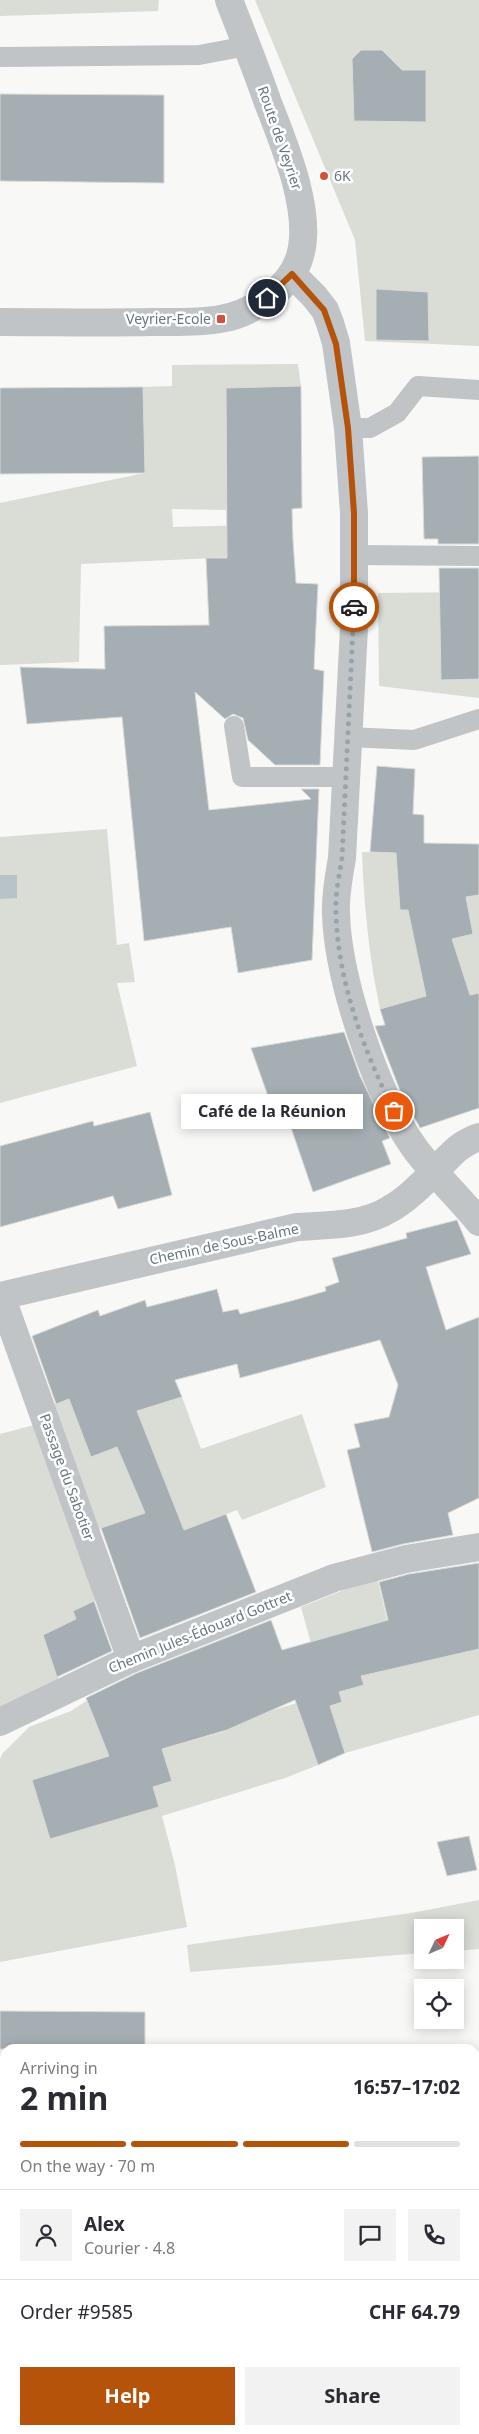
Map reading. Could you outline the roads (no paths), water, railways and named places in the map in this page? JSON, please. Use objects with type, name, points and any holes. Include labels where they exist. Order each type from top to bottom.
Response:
[{"type":"street","name":"Route de Veyrier","points":[[229,0],[248,46],[295,176],[302,208],[300,256],[292,274]]},
{"type":"street","points":[[0,322],[126,322],[220,319],[258,304],[276,291],[292,274],[314,296],[324,310],[336,344],[348,428],[354,513],[354,628],[342,858],[337,890],[336,914],[339,945],[348,993],[380,1083],[416,1149],[479,1222]]},
{"type":"street","name":"Chemin de Sous-Balme","points":[[0,1296],[297,1227],[347,1224],[375,1217],[390,1209],[435,1172],[460,1146],[479,1137]]},
{"type":"street","name":"Passage du Sabotier","points":[[0,1296],[131,1659]]},
{"type":"street","name":"Chemin Jules-Édouard Gottret","points":[[0,1722],[131,1659],[334,1578],[406,1559],[479,1546]]},
{"type":"lane","points":[[0,57],[199,55],[248,46]]},
{"type":"lane","points":[[348,428],[370,428],[397,413],[418,386],[479,390]]},
{"type":"lane","points":[[353,555],[479,556]]},
{"type":"lane","points":[[348,736],[414,740],[479,719]]},
{"type":"lane","points":[[234,726],[242,777],[346,777]]},
{"type":"place","name":"6K","points":[[324,176]]},
{"type":"place","name":"Veyrier-Ecole","points":[[221,319]]},
{"type":"place","name":"Café de la Réunion","points":[[394,1111]]}]
